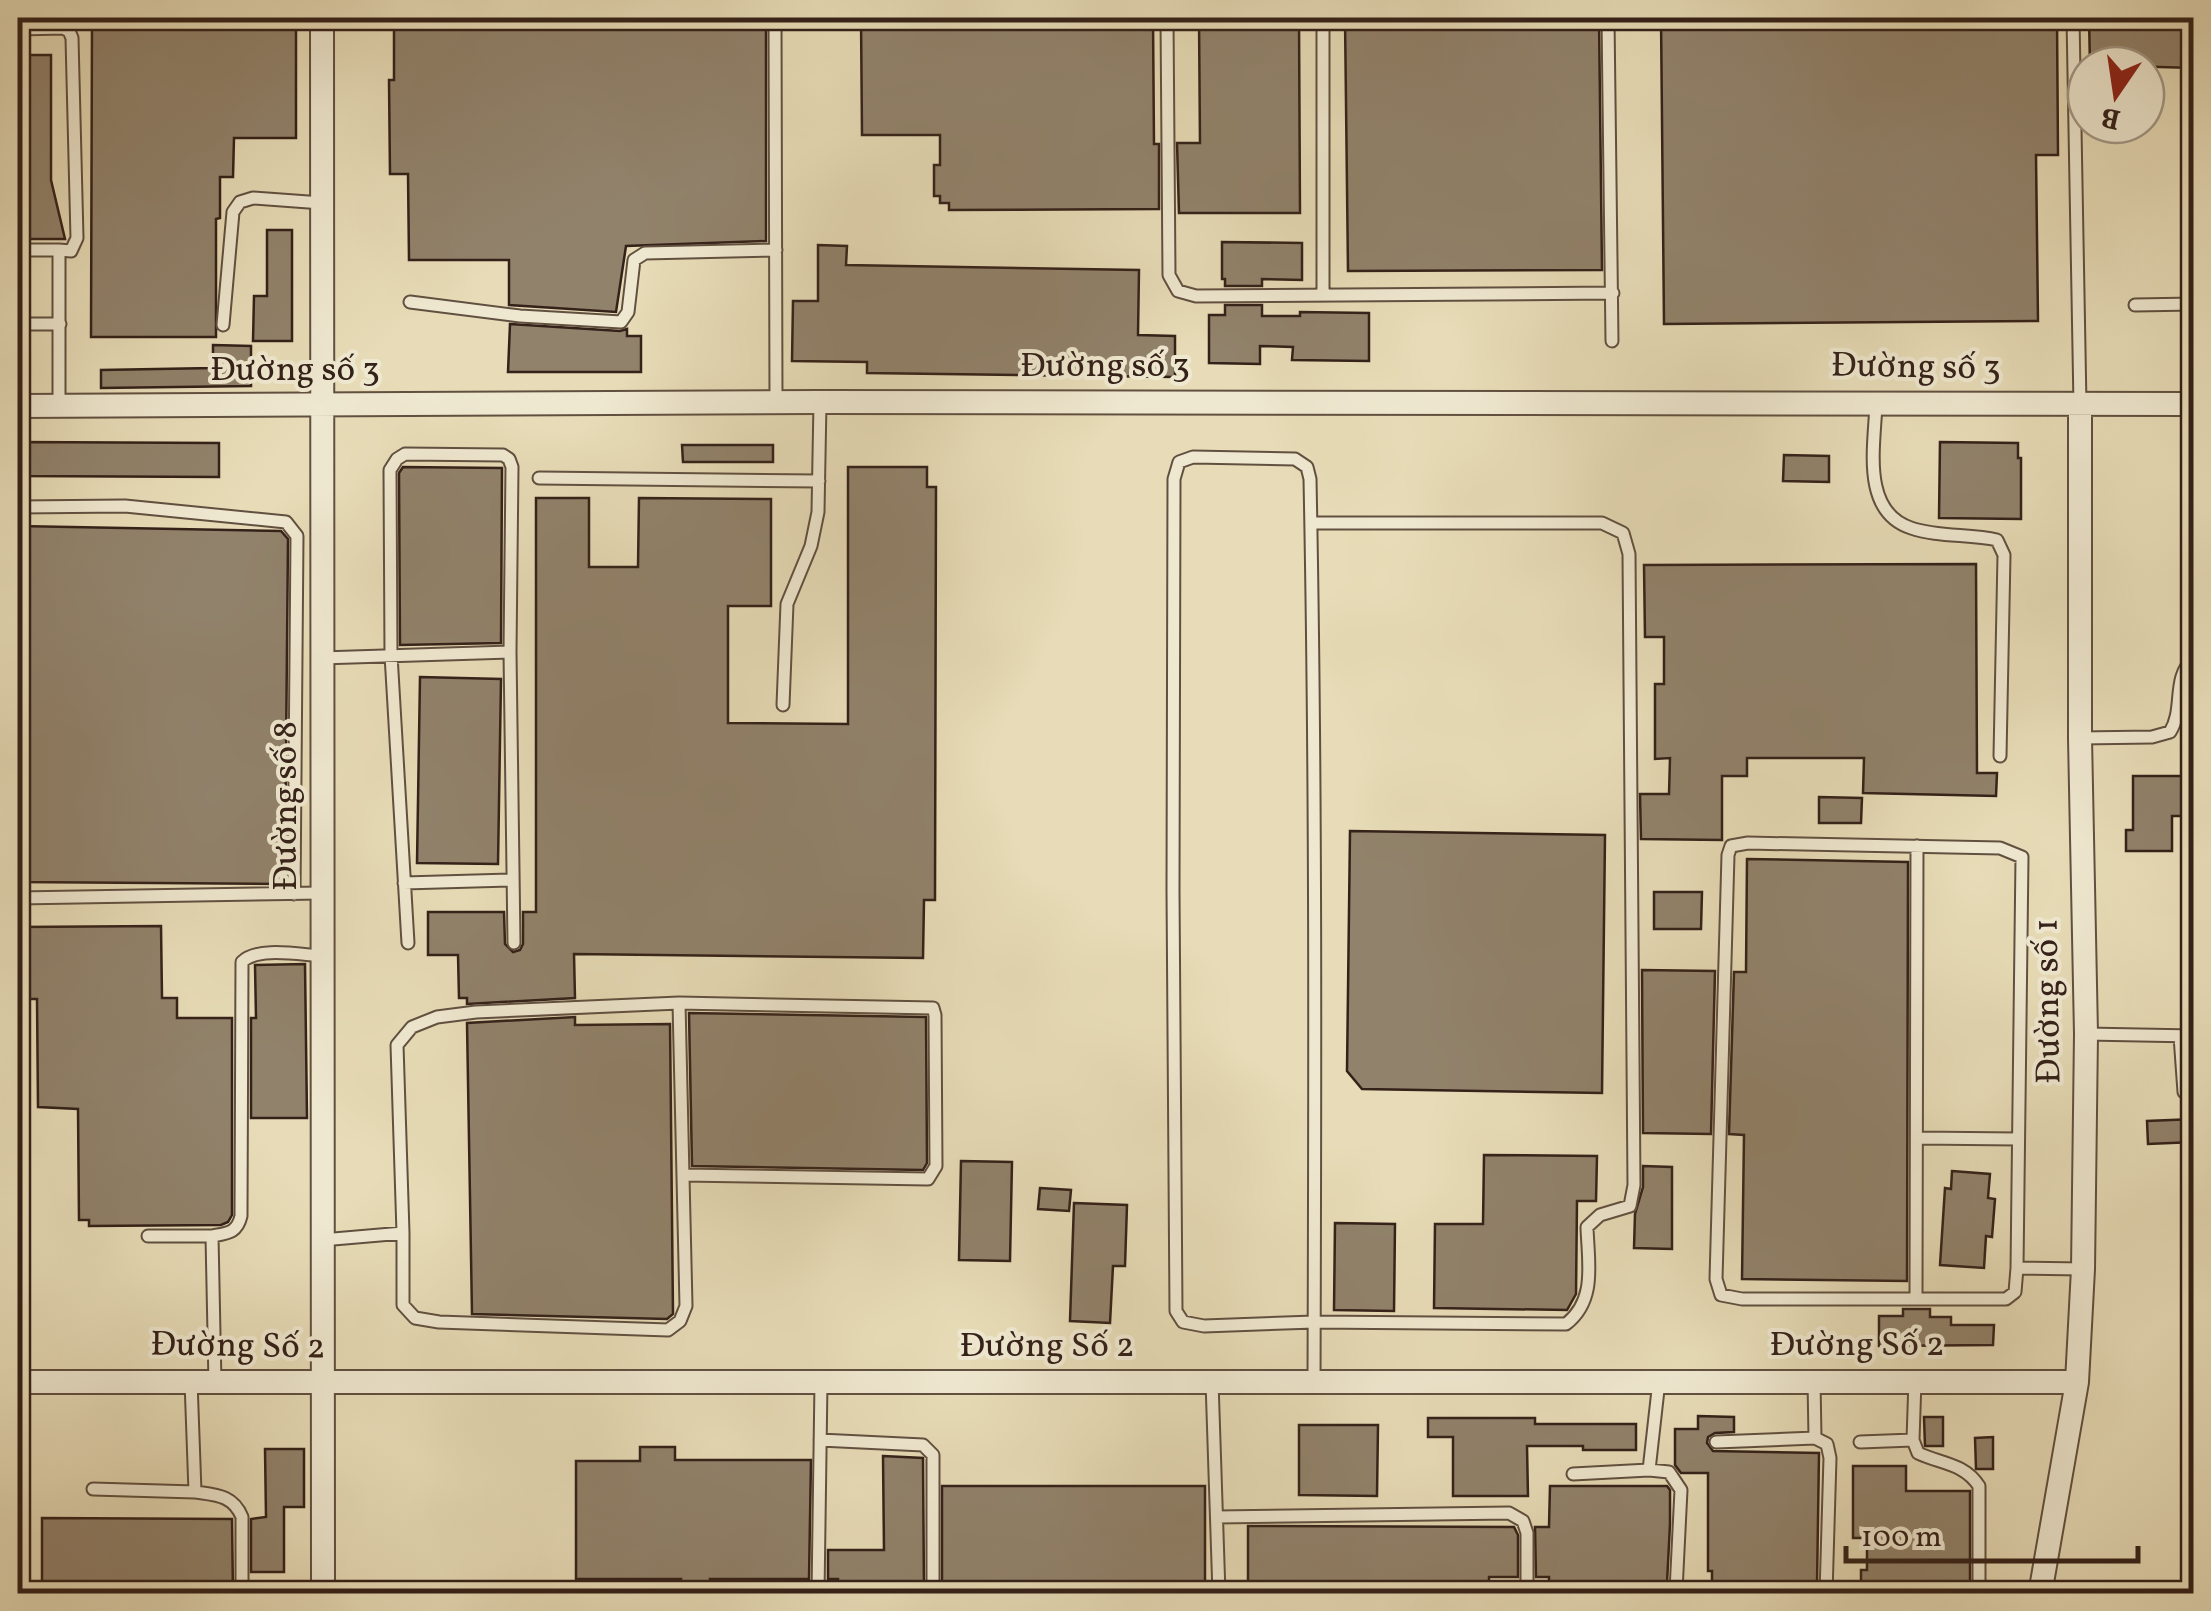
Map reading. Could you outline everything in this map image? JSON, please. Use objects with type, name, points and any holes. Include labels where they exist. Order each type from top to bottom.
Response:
[{"type":"street","name":"Đường số 8","points":[[322,18],[323,1594]]},
{"type":"street","name":"Đường số 3","points":[[18,406],[820,402],[2194,404]]},
{"type":"street","name":"Đường số 1","points":[[2040,1594],[2077,1382],[2083,1269],[2086,1034],[2080,738],[2080,405]]},
{"type":"street","name":"Đường Số 2","points":[[18,1382],[2077,1382]]},
{"type":"lane","points":[[775,18],[776,404]]},
{"type":"lane","points":[[1168,18],[1170,275],[1178,291],[1196,296],[1613,294]]},
{"type":"lane","points":[[1323,18],[1323,294]]},
{"type":"lane","points":[[1608,18],[1612,341]]},
{"type":"lane","points":[[2073,18],[2080,405]]},
{"type":"lane","points":[[18,29],[63,28],[70,31],[72,38],[77,238],[71,251],[18,250]]},
{"type":"lane","points":[[223,325],[233,212],[240,202],[253,198],[322,203]]},
{"type":"lane","points":[[59,250],[59,406]]},
{"type":"lane","points":[[410,302],[520,316],[621,322],[628,312],[634,260],[645,252],[776,250]]},
{"type":"lane","points":[[2135,304],[2194,304]]},
{"type":"lane","points":[[18,324],[60,324]]},
{"type":"lane","points":[[782,705],[786,604],[811,546],[818,512],[820,402]]},
{"type":"lane","points":[[1876,402],[1875,490],[1888,515],[1912,528],[1998,540],[2004,555],[2000,756]]},
{"type":"lane","points":[[408,943],[391,655],[390,470],[405,454],[423,453],[502,455],[509,459],[512,468],[514,943]]},
{"type":"lane","points":[[1311,523],[1602,523],[1624,534],[1629,554],[1634,1166],[1630,1206],[1600,1216],[1587,1227],[1588,1294],[1579,1314],[1566,1324],[1314,1322],[1204,1326],[1184,1322],[1176,1311],[1174,479],[1179,462],[1194,457],[1295,459],[1307,467],[1310,479],[1316,1157],[1314,1322],[1314,1384]]},
{"type":"lane","points":[[539,478],[819,481]]},
{"type":"lane","points":[[18,507],[125,506],[286,522],[292,527],[297,536],[294,894]]},
{"type":"lane","points":[[322,658],[510,652]]},
{"type":"lane","points":[[2080,738],[2152,737],[2170,732],[2177,720],[2180,675],[2194,658]]},
{"type":"lane","points":[[1731,846],[2000,848],[2022,857],[2018,1138],[2017,1268],[2015,1292],[2006,1300],[1742,1300],[1722,1295],[1716,1280],[1731,846]]},
{"type":"lane","points":[[1916,1298],[1917,846]]},
{"type":"lane","points":[[404,883],[512,880]]},
{"type":"lane","points":[[18,898],[322,893]]},
{"type":"lane","points":[[148,1236],[212,1236],[232,1232],[238,1226],[242,962],[248,956],[261,954],[323,956]]},
{"type":"lane","points":[[679,1003],[686,1306],[680,1321],[668,1330],[439,1322],[416,1318],[404,1305],[397,1045],[412,1027],[476,1012],[679,1003],[928,1005],[936,1014],[936,1166],[928,1179],[683,1175]]},
{"type":"lane","points":[[2086,1034],[2187,1036],[2184,1092],[2194,1098]]},
{"type":"lane","points":[[1917,1138],[2018,1138]]},
{"type":"lane","points":[[322,1240],[403,1233]]},
{"type":"lane","points":[[212,1236],[216,1383]]},
{"type":"lane","points":[[2017,1268],[2083,1269]]},
{"type":"lane","points":[[1915,1380],[1913,1440],[1918,1454],[1958,1465],[1980,1486],[1979,1594]]},
{"type":"lane","points":[[191,1381],[195,1492]]},
{"type":"lane","points":[[1212,1381],[1219,1594]]},
{"type":"lane","points":[[818,1594],[821,1382]]},
{"type":"lane","points":[[1649,1470],[1659,1382]]},
{"type":"lane","points":[[1814,1382],[1815,1438]]},
{"type":"lane","points":[[1716,1442],[1815,1438],[1827,1444],[1830,1458],[1826,1594]]},
{"type":"lane","points":[[820,1440],[922,1445],[930,1450],[933,1594]]},
{"type":"lane","points":[[1860,1442],[1913,1440]]},
{"type":"lane","points":[[1573,1474],[1669,1472],[1681,1490],[1676,1591]]},
{"type":"lane","points":[[93,1489],[224,1496],[237,1506],[242,1517],[242,1594]]},
{"type":"lane","points":[[1217,1517],[1509,1512],[1523,1521],[1527,1533],[1527,1594]]},
{"type":"building","points":[[92,18],[296,18],[296,138],[234,138],[233,177],[220,177],[216,337],[91,337]]},
{"type":"building","points":[[394,18],[766,18],[766,241],[626,246],[616,312],[509,305],[509,260],[409,260],[408,174],[390,174],[389,80],[394,80]]},
{"type":"building","points":[[861,18],[1153,18],[1159,209],[949,210],[949,203],[940,203],[940,196],[934,196],[934,165],[940,165],[940,135],[862,135]]},
{"type":"building","points":[[1199,18],[1299,18],[1300,213],[1179,213],[1177,143],[1200,143]]},
{"type":"building","points":[[1345,18],[1599,18],[1602,270],[1348,271]]},
{"type":"building","points":[[1661,18],[2057,18],[2058,155],[2036,155],[2038,321],[1664,324]]},
{"type":"building","points":[[2089,18],[2194,18],[2194,68],[2166,67],[2166,45],[2090,45]]},
{"type":"building","points":[[18,55],[51,55],[51,180],[65,239],[18,239]]},
{"type":"building","points":[[267,230],[292,230],[292,341],[253,341],[254,296],[267,296]]},
{"type":"building","points":[[1222,242],[1302,243],[1302,280],[1262,279],[1262,286],[1225,286]]},
{"type":"building","points":[[818,245],[847,246],[846,265],[1139,270],[1138,335],[1175,336],[1175,377],[867,373],[867,362],[792,361],[793,301],[818,301]]},
{"type":"building","points":[[1225,305],[1262,305],[1262,316],[1369,313],[1369,361],[1292,360],[1293,347],[1260,346],[1260,364],[1209,363],[1209,315],[1225,315]]},
{"type":"building","points":[[510,324],[627,329],[627,336],[641,336],[641,372],[508,372]]},
{"type":"building","points":[[213,345],[251,346],[251,386],[101,388],[101,370],[213,368]]},
{"type":"building","points":[[18,442],[219,443],[219,477],[18,476]]},
{"type":"building","points":[[1940,442],[2018,443],[2021,519],[1939,518]]},
{"type":"building","points":[[682,445],[773,445],[773,462],[683,462]]},
{"type":"building","points":[[1784,455],[1829,456],[1829,482],[1783,481]]},
{"type":"building","points":[[403,467],[502,468],[501,643],[400,645],[399,473]]},
{"type":"building","points":[[848,467],[927,467],[927,487],[936,487],[935,900],[924,900],[923,958],[574,954],[575,998],[467,1004],[467,998],[459,998],[458,955],[428,955],[428,912],[504,912],[505,944],[513,952],[523,944],[523,912],[536,912],[536,498],[589,498],[589,567],[638,567],[639,498],[771,499],[771,606],[728,606],[728,723],[848,724]]},
{"type":"building","points":[[18,526],[281,531],[288,539],[285,862],[281,862],[281,884],[18,882]]},
{"type":"building","points":[[1976,564],[1977,773],[1997,773],[1996,796],[1863,793],[1864,758],[1747,758],[1747,776],[1722,776],[1722,840],[1641,839],[1640,794],[1669,794],[1670,758],[1655,759],[1655,684],[1664,684],[1664,637],[1645,637],[1644,565]]},
{"type":"building","points":[[420,677],[501,679],[498,864],[417,863]]},
{"type":"building","points":[[2133,776],[2193,776],[2193,816],[2172,816],[2172,851],[2126,851],[2126,830],[2133,830]]},
{"type":"building","points":[[1819,797],[1862,798],[1861,823],[1819,823]]},
{"type":"building","points":[[1350,831],[1605,835],[1602,1093],[1362,1089],[1347,1071]]},
{"type":"building","points":[[1747,859],[1908,862],[1907,1281],[1742,1279],[1744,1135],[1729,1134],[1734,972],[1746,972]]},
{"type":"building","points":[[1654,892],[1702,892],[1701,929],[1654,929]]},
{"type":"building","points":[[161,926],[162,998],[177,998],[177,1018],[232,1018],[232,1215],[221,1225],[89,1226],[89,1220],[79,1220],[78,1109],[38,1107],[37,999],[18,999],[18,927]]},
{"type":"building","points":[[305,964],[307,1118],[251,1118],[255,965]]},
{"type":"building","points":[[1642,970],[1715,971],[1711,1134],[1643,1133]]},
{"type":"building","points":[[689,1013],[926,1017],[927,1163],[923,1170],[692,1166]]},
{"type":"building","points":[[575,1017],[575,1025],[670,1024],[673,1314],[667,1319],[472,1314],[467,1023]]},
{"type":"building","points":[[2194,1119],[2194,1142],[2148,1144],[2147,1121]]},
{"type":"building","points":[[1484,1155],[1597,1156],[1596,1201],[1577,1201],[1576,1294],[1567,1310],[1434,1308],[1435,1224],[1483,1224]]},
{"type":"building","points":[[961,1161],[1012,1162],[1010,1261],[959,1260]]},
{"type":"building","points":[[1643,1166],[1672,1167],[1672,1249],[1634,1248]]},
{"type":"building","points":[[1952,1171],[1990,1174],[1988,1198],[1995,1199],[1992,1237],[1986,1236],[1984,1268],[1940,1265],[1945,1188],[1951,1189]]},
{"type":"building","points":[[1040,1188],[1071,1190],[1069,1211],[1038,1209]]},
{"type":"building","points":[[1074,1203],[1127,1205],[1125,1266],[1113,1266],[1110,1323],[1070,1321]]},
{"type":"building","points":[[1335,1223],[1395,1224],[1394,1311],[1334,1310]]},
{"type":"building","points":[[1903,1309],[1930,1309],[1930,1317],[1951,1317],[1951,1325],[1994,1325],[1993,1345],[1879,1346],[1879,1316],[1903,1316]]},
{"type":"building","points":[[1698,1416],[1734,1417],[1734,1432],[1708,1437],[1713,1451],[1819,1453],[1817,1585],[1712,1585],[1712,1571],[1708,1571],[1708,1473],[1681,1473],[1675,1465],[1675,1429],[1698,1429]]},
{"type":"building","points":[[1924,1417],[1943,1417],[1943,1446],[1925,1446]]},
{"type":"building","points":[[1428,1418],[1535,1418],[1535,1424],[1636,1424],[1636,1450],[1527,1446],[1528,1496],[1453,1496],[1453,1437],[1428,1437]]},
{"type":"building","points":[[1299,1425],[1378,1425],[1377,1496],[1299,1495]]},
{"type":"building","points":[[1993,1437],[1993,1469],[1976,1469],[1975,1438]]},
{"type":"building","points":[[640,1447],[675,1447],[675,1460],[811,1460],[809,1579],[710,1579],[710,1594],[681,1594],[681,1579],[576,1579],[576,1461],[640,1461]]},
{"type":"building","points":[[265,1449],[304,1449],[304,1507],[284,1507],[284,1572],[251,1572],[251,1519],[266,1517]]},
{"type":"building","points":[[883,1456],[923,1458],[924,1594],[838,1594],[838,1579],[828,1579],[828,1550],[884,1550]]},
{"type":"building","points":[[1853,1466],[1906,1466],[1906,1491],[1970,1491],[1970,1594],[1861,1594],[1861,1570],[1867,1570],[1867,1538],[1853,1538]]},
{"type":"building","points":[[942,1486],[1205,1486],[1205,1594],[942,1594]]},
{"type":"building","points":[[1550,1486],[1667,1486],[1667,1583],[1645,1583],[1645,1594],[1613,1594],[1613,1583],[1549,1582],[1549,1577],[1536,1577],[1535,1527],[1549,1527]]},
{"type":"building","points":[[42,1518],[232,1519],[233,1594],[42,1594]]},
{"type":"building","points":[[1248,1526],[1514,1527],[1518,1535],[1518,1577],[1489,1577],[1489,1594],[1248,1594]]}]
